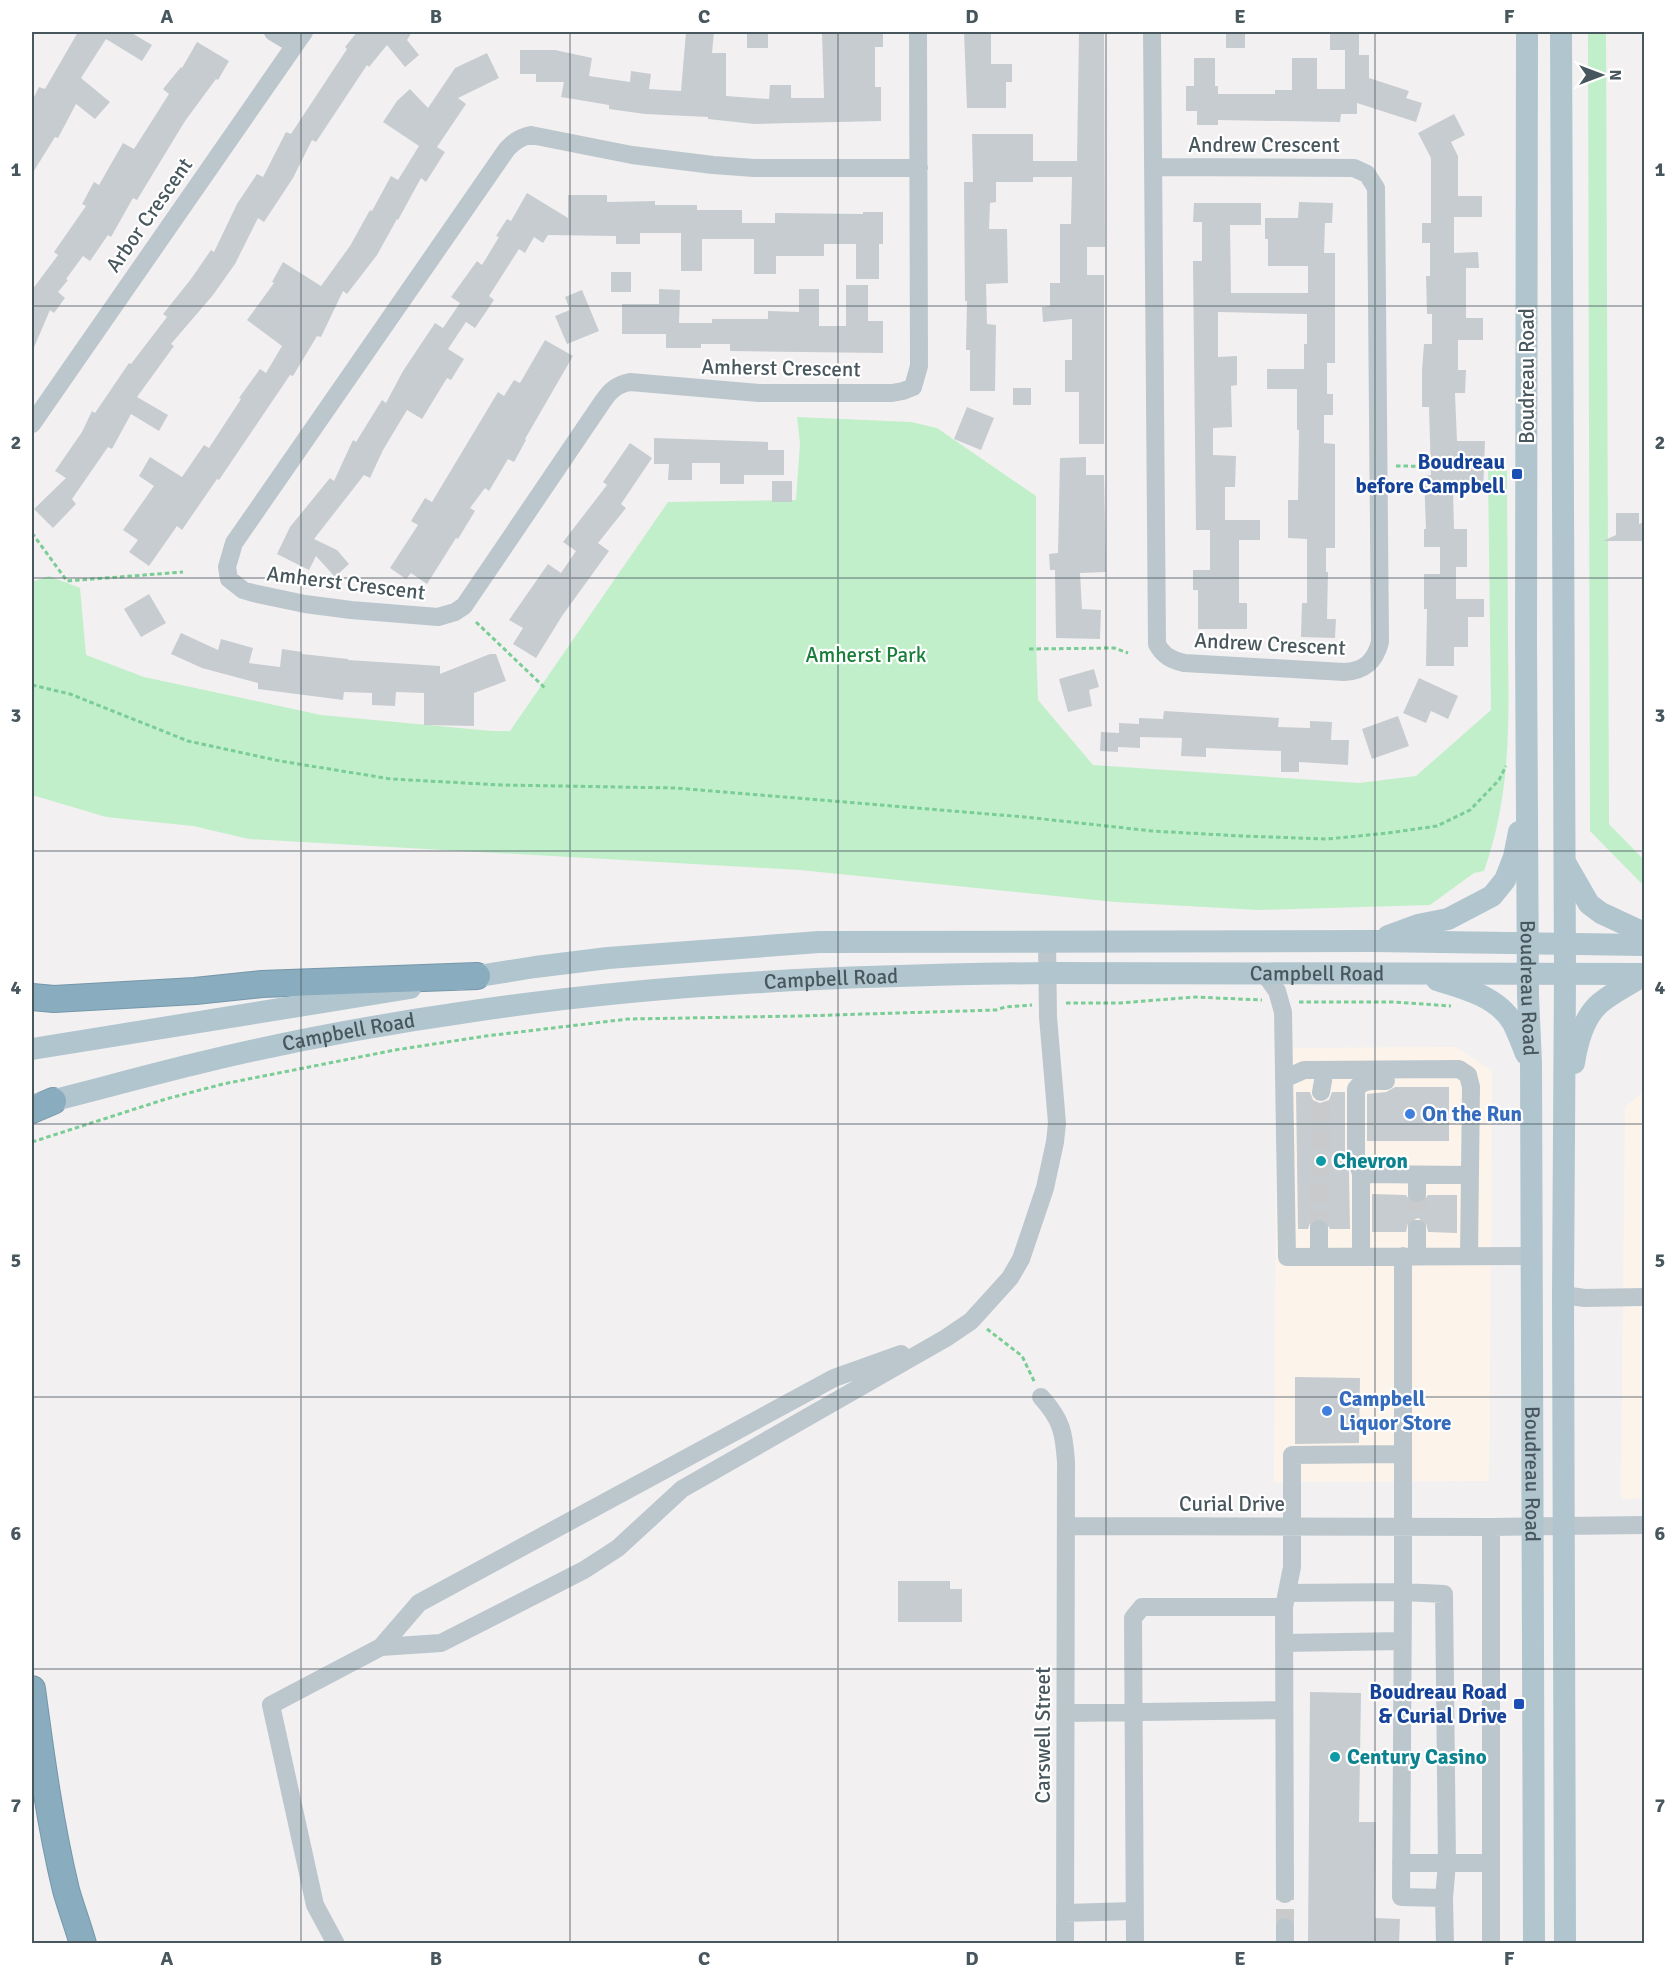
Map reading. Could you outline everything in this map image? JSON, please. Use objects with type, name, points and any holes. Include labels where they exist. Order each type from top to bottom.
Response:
[{"type":"highway","points":[[32,997],[54,999],[195,991],[262,984],[477,976]]},
{"type":"highway","points":[[32,1689],[57,1846],[67,1892],[83,1944]]},
{"type":"main road","name":"Boudreau Road","points":[[1527,32],[1527,790],[1531,1063],[1534,1944]]},
{"type":"main road","name":"Boudreau Road","points":[[1561,32],[1565,943],[1563,1295],[1565,1944]]},
{"type":"main road","points":[[1373,941],[1418,925],[1449,919],[1492,896],[1505,880],[1514,857],[1527,790]]},
{"type":"main road","points":[[1564,860],[1588,904],[1601,914],[1644,933]]},
{"type":"main road","name":"Campbell Road","points":[[32,1049],[477,976],[608,958],[819,942],[1373,941],[1644,945]]},
{"type":"main road","name":"Campbell Road","points":[[39,1106],[197,1064],[306,1039],[568,998],[755,981],[1047,973],[1644,975]]},
{"type":"main road","points":[[1412,973],[1467,989],[1499,1006],[1512,1022],[1531,1063]]},
{"type":"main road","points":[[1564,1142],[1577,1043],[1586,1023],[1596,1006],[1644,975]]},
{"type":"street","points":[[273,32],[299,38]]},
{"type":"street","name":"Amherst Crescent","points":[[918,32],[919,168],[919,366],[913,387],[892,393],[759,393],[630,382],[620,384],[613,388],[601,404],[464,606],[446,616],[351,610],[305,604],[252,593],[243,590],[229,579],[227,567],[234,543],[514,141],[531,135],[632,155],[754,168],[919,168]]},
{"type":"street","name":"Andrew Crescent","points":[[1152,32],[1156,636],[1160,650],[1170,659],[1184,663],[1344,672],[1357,670],[1369,664],[1376,655],[1380,642],[1378,197],[1373,180],[1361,170],[1344,167],[1153,167]]},
{"type":"street","name":"Arbor Crescent","points":[[32,424],[299,38]]},
{"type":"street","points":[[381,1647],[441,1642],[584,1570],[618,1548],[682,1490],[946,1338],[974,1318],[1010,1278],[1021,1259],[1045,1188],[1055,1142],[1057,1123],[1048,1017],[1047,942]]},
{"type":"street","points":[[1264,973],[1276,991],[1283,1012],[1287,1257],[1531,1256]]},
{"type":"street","points":[[1284,1079],[1304,1070],[1459,1069],[1468,1076],[1471,1087],[1469,1256]]},
{"type":"street","points":[[1321,1092],[1324,1075],[1329,1070]]},
{"type":"street","points":[[1361,1257],[1361,1174],[1356,1158],[1356,1089],[1360,1083],[1365,1081],[1454,1081],[1471,1087]]},
{"type":"street","points":[[1361,1174],[1417,1184],[1470,1175]]},
{"type":"street","points":[[1318,1257],[1319,1229]]},
{"type":"street","points":[[1417,1229],[1410,1256],[1403,1455],[1401,1897],[1444,1898]]},
{"type":"street","points":[[1563,1295],[1585,1298],[1644,1297]]},
{"type":"street","points":[[336,1944],[315,1905],[271,1705],[381,1647],[420,1603],[834,1378],[946,1338]]},
{"type":"street","points":[[1041,1397],[1054,1411],[1064,1435],[1067,1526]]},
{"type":"street","points":[[1285,1894],[1284,1643],[1285,1600],[1293,1567],[1293,1455],[1403,1455]]},
{"type":"street","name":"Curial Drive","points":[[1067,1526],[1564,1527],[1644,1525]]},
{"type":"street","name":"Carswell Street","points":[[1065,1944],[1067,1526]]},
{"type":"street","name":"Boudreau Road","points":[[1491,1527],[1491,1944]]},
{"type":"street","points":[[1134,1944],[1133,1618],[1142,1607],[1403,1592],[1444,1594],[1447,1863],[1444,1898],[1445,1944]]},
{"type":"street","points":[[1284,1643],[1402,1641]]},
{"type":"street","points":[[1066,1713],[1284,1710]]},
{"type":"street","points":[[1401,1863],[1491,1863]]},
{"type":"street","points":[[1065,1913],[1134,1911]]},
{"type":"path","points":[[1378,466],[1511,466]]},
{"type":"path","points":[[32,533],[67,581],[183,572]]},
{"type":"path","points":[[476,622],[545,688]]},
{"type":"path","points":[[1029,649],[1114,648],[1128,653]]},
{"type":"path","points":[[32,685],[70,694],[188,741],[280,761],[391,779],[502,785],[676,788],[1025,817],[1152,831],[1242,836],[1327,839],[1437,826],[1470,810],[1498,780],[1507,762]]},
{"type":"path","points":[[32,1142],[166,1099],[223,1084],[385,1052],[497,1034],[628,1019],[996,1010],[1005,1006]]},
{"type":"path","points":[[974,1318],[1022,1356],[1041,1397]]},
{"type":"shaded area","points":[[1456,1047],[1492,1071],[1489,1481],[1274,1482],[1277,1048]]},
{"type":"shaded area","points":[[1644,1091],[1644,1498],[1621,1499],[1625,1107]]},
{"type":"green space","points":[[1588,32],[1606,32],[1609,824],[1644,860],[1644,886],[1590,831]]},
{"type":"green space","name":"Amherst Park","points":[[797,417],[911,422],[937,428],[1036,496],[1038,700],[1093,765],[1359,783],[1416,776],[1491,710],[1488,470],[1507,471],[1508,731],[1504,787],[1493,843],[1484,871],[1474,873],[1430,905],[1258,910],[1115,902],[800,870],[249,839],[193,826],[106,817],[32,795],[32,582],[49,576],[80,588],[86,655],[144,677],[321,715],[510,731],[668,502],[796,500],[800,443]]},
{"type":"building","points":[[78,32],[130,32],[152,45],[142,61],[106,39],[81,78],[110,102],[95,119],[76,104],[58,138],[55,137],[32,174],[32,101],[39,87],[45,89]]},
{"type":"building","points":[[357,32],[412,32],[407,40],[419,55],[405,67],[387,45],[369,67],[367,65],[316,142],[312,140],[293,178],[264,222],[258,218],[235,264],[213,295],[171,344],[174,346],[137,397],[168,415],[159,431],[131,414],[112,449],[108,447],[72,499],[76,504],[53,528],[34,509],[66,478],[55,471],[82,432],[92,411],[95,413],[129,363],[131,364],[167,317],[163,314],[211,250],[214,252],[237,204],[257,174],[263,177],[286,132],[291,134],[347,49],[345,47]]},
{"type":"building","points":[[686,32],[714,32],[712,53],[726,53],[726,96],[769,99],[770,85],[791,85],[791,98],[824,98],[822,32],[883,32],[883,47],[875,47],[875,87],[881,87],[881,121],[754,124],[708,119],[708,117],[645,114],[609,109],[609,105],[561,97],[564,82],[536,82],[536,74],[520,74],[520,50],[555,50],[592,58],[589,76],[630,82],[631,71],[651,74],[649,89],[681,91]]},
{"type":"building","points":[[747,32],[768,32],[768,48],[747,48]]},
{"type":"building","points":[[964,32],[991,32],[991,64],[1012,64],[1012,82],[1006,82],[1006,108],[967,108]]},
{"type":"building","points":[[1079,32],[1104,32],[1105,247],[1087,247],[1087,275],[1104,275],[1104,444],[1079,444],[1079,392],[1065,392],[1065,360],[1072,360],[1072,319],[1043,322],[1042,307],[1050,306],[1050,283],[1060,283],[1060,224],[1071,224],[1072,177],[1033,177],[1033,182],[996,182],[996,202],[990,203],[989,229],[1007,229],[1008,283],[986,284],[987,324],[996,325],[995,391],[970,391],[970,350],[966,350],[964,182],[973,182],[972,134],[1033,134],[1033,161],[1077,161]]},
{"type":"building","points":[[1226,32],[1245,32],[1245,48],[1226,48]]},
{"type":"building","points":[[1330,32],[1359,32],[1359,55],[1369,55],[1369,78],[1409,91],[1406,98],[1422,103],[1416,122],[1357,103],[1357,114],[1341,114],[1340,122],[1218,120],[1218,125],[1197,125],[1197,111],[1186,111],[1186,86],[1194,86],[1194,58],[1215,58],[1215,86],[1218,86],[1218,94],[1275,94],[1275,90],[1292,90],[1292,58],[1317,58],[1317,89],[1345,89],[1345,50],[1330,50]]},
{"type":"building","points":[[197,42],[229,61],[218,80],[216,79],[185,121],[137,200],[133,198],[111,237],[108,235],[90,261],[83,256],[66,279],[68,280],[58,292],[65,298],[54,313],[50,310],[32,352],[32,290],[58,255],[54,252],[86,206],[82,204],[94,182],[99,185],[123,143],[134,149],[169,94],[163,89],[182,68]]},
{"type":"building","points":[[487,53],[499,78],[458,98],[466,104],[437,147],[445,152],[426,182],[421,178],[377,255],[347,294],[343,291],[321,337],[317,336],[293,376],[290,375],[219,480],[217,479],[182,530],[177,526],[149,566],[129,552],[138,540],[123,530],[154,486],[139,476],[150,457],[182,477],[204,445],[209,448],[241,399],[239,398],[260,369],[266,373],[282,346],[247,320],[274,283],[272,282],[283,262],[321,286],[350,246],[391,176],[398,180],[419,146],[383,122],[397,101],[410,89],[428,108],[455,68]]},
{"type":"building","points":[[1454,114],[1465,135],[1451,142],[1458,156],[1458,196],[1482,196],[1482,217],[1454,217],[1454,253],[1478,252],[1479,268],[1466,268],[1466,318],[1483,318],[1483,340],[1458,340],[1458,370],[1466,370],[1465,393],[1455,393],[1457,441],[1485,441],[1483,492],[1453,492],[1454,529],[1467,529],[1467,567],[1456,567],[1456,599],[1484,599],[1484,617],[1468,617],[1468,647],[1454,647],[1454,666],[1426,666],[1427,609],[1424,609],[1424,574],[1440,574],[1440,547],[1424,547],[1424,529],[1426,529],[1424,476],[1431,475],[1429,407],[1422,407],[1422,370],[1424,344],[1432,344],[1432,314],[1427,314],[1426,276],[1430,276],[1430,243],[1422,243],[1422,223],[1431,223],[1431,158],[1418,133]]},
{"type":"building","points":[[527,193],[568,218],[568,195],[607,195],[607,202],[655,201],[655,205],[697,205],[697,210],[742,210],[742,223],[775,223],[775,213],[863,214],[863,212],[883,212],[883,244],[879,244],[879,279],[856,279],[856,244],[824,244],[824,256],[776,256],[776,274],[754,274],[754,239],[702,239],[702,271],[681,271],[681,233],[640,233],[640,244],[616,244],[616,236],[548,235],[543,243],[534,237],[525,253],[519,249],[489,296],[494,300],[475,328],[466,322],[448,349],[464,359],[451,380],[447,378],[422,419],[407,410],[383,450],[370,478],[364,475],[314,539],[337,550],[349,564],[335,577],[316,556],[309,570],[277,554],[290,527],[330,478],[334,481],[353,440],[356,442],[382,400],[386,403],[403,371],[435,323],[443,328],[460,303],[451,297],[477,261],[482,265],[499,237],[496,236],[507,219],[511,221]]},
{"type":"building","points":[[1299,202],[1333,203],[1332,223],[1325,223],[1324,253],[1335,253],[1335,363],[1327,363],[1327,394],[1333,394],[1333,415],[1324,415],[1324,443],[1335,444],[1335,548],[1326,548],[1326,572],[1328,572],[1327,619],[1336,619],[1335,638],[1301,637],[1302,603],[1307,603],[1307,539],[1288,538],[1288,500],[1298,500],[1297,389],[1267,389],[1267,369],[1304,369],[1307,314],[1218,312],[1218,357],[1237,356],[1237,385],[1231,386],[1232,427],[1213,428],[1213,455],[1236,456],[1235,487],[1225,487],[1225,520],[1260,520],[1260,540],[1239,540],[1239,603],[1247,603],[1247,629],[1198,629],[1198,590],[1193,590],[1193,570],[1210,570],[1210,530],[1196,530],[1193,261],[1202,261],[1202,222],[1193,222],[1194,203],[1261,203],[1261,225],[1230,225],[1231,293],[1308,293],[1308,266],[1268,266],[1268,239],[1265,239],[1265,218],[1298,218]]},
{"type":"building","points":[[611,272],[631,272],[631,292],[611,292]]},
{"type":"building","points":[[846,285],[868,285],[868,321],[883,321],[883,353],[730,351],[730,344],[701,344],[701,348],[666,348],[666,334],[622,334],[622,304],[659,304],[659,289],[680,290],[679,323],[712,323],[712,319],[768,319],[768,311],[799,312],[799,289],[819,289],[819,326],[846,326]]},
{"type":"building","points":[[582,290],[599,331],[567,344],[555,316],[570,310],[565,297]]},
{"type":"building","points":[[545,340],[573,356],[514,462],[508,459],[489,491],[485,488],[470,508],[475,511],[427,584],[411,573],[406,579],[390,568],[418,525],[411,521],[425,498],[432,502],[498,392],[504,396],[514,380],[520,383]]},
{"type":"building","points":[[1013,388],[1031,388],[1031,405],[1013,405]]},
{"type":"building","points":[[967,407],[994,418],[981,450],[954,439]]},
{"type":"building","points":[[654,438],[768,442],[768,450],[784,450],[784,475],[744,475],[744,484],[720,484],[720,463],[692,463],[692,480],[668,480],[669,464],[654,464]]},
{"type":"building","points":[[630,443],[652,458],[621,504],[626,508],[598,543],[609,551],[562,616],[536,658],[513,644],[523,628],[509,620],[548,564],[561,573],[576,551],[563,542],[607,485],[603,482]]},
{"type":"building","points":[[1086,457],[1086,475],[1104,475],[1106,572],[1080,573],[1082,609],[1101,610],[1100,639],[1056,638],[1055,570],[1050,570],[1049,554],[1058,553],[1060,458]]},
{"type":"building","points":[[772,481],[792,481],[792,502],[772,502]]},
{"type":"building","points":[[1616,513],[1639,513],[1639,524],[1644,522],[1644,541],[1603,541],[1616,535]]},
{"type":"building","points":[[149,594],[166,623],[141,637],[124,609]]},
{"type":"building","points":[[181,633],[218,650],[221,639],[253,648],[249,663],[280,667],[282,649],[348,660],[440,666],[440,674],[490,654],[496,654],[506,681],[474,693],[474,726],[424,725],[424,693],[396,692],[395,706],[372,705],[372,693],[344,692],[343,700],[258,689],[258,683],[202,668],[171,654]]},
{"type":"building","points":[[1094,669],[1099,687],[1089,690],[1092,706],[1068,712],[1059,679]]},
{"type":"building","points":[[1419,678],[1458,696],[1448,719],[1431,711],[1426,723],[1403,713]]},
{"type":"building","points":[[1164,711],[1279,718],[1278,727],[1310,728],[1310,721],[1332,722],[1331,740],[1349,740],[1348,765],[1299,762],[1299,772],[1281,772],[1281,751],[1206,748],[1206,757],[1181,756],[1182,738],[1140,737],[1140,748],[1118,747],[1118,752],[1100,751],[1101,732],[1119,733],[1119,723],[1139,724],[1139,718],[1163,719]]},
{"type":"building","points":[[1398,716],[1409,746],[1372,759],[1362,729]]},
{"type":"building","name":"On the Run","points":[[1395,1087],[1449,1087],[1449,1141],[1367,1141],[1367,1094],[1386,1092]]},
{"type":"building","name":"Chevron","points":[[1296,1092],[1310,1092],[1313,1100],[1320,1103],[1329,1100],[1332,1092],[1345,1092],[1345,1158],[1349,1172],[1350,1229],[1330,1229],[1325,1220],[1318,1218],[1310,1223],[1308,1229],[1298,1229]]},
{"type":"building","name":"Chevron","points":[[1372,1194],[1406,1195],[1411,1202],[1416,1204],[1423,1202],[1428,1195],[1457,1195],[1457,1233],[1428,1232],[1426,1223],[1418,1218],[1408,1223],[1406,1232],[1372,1232]]},
{"type":"building","name":"Campbell Liquor Store","points":[[1295,1377],[1360,1378],[1359,1443],[1295,1444]]},
{"type":"building","points":[[898,1581],[950,1581],[950,1589],[962,1589],[962,1622],[898,1622]]},
{"type":"building","name":"Century Casino","points":[[1310,1692],[1361,1693],[1359,1822],[1376,1822],[1375,1918],[1400,1919],[1399,1944],[1308,1944]]},
{"type":"tunnel","points":[[1319,1229],[1321,1092]]},
{"type":"tunnel","points":[[1417,1193],[1417,1229]]},
{"type":"tunnel","points":[[1285,1894],[1285,1927]]},
{"type":"place","name":"Boudreau before Campbell","points":[[1517,474]]},
{"type":"place","name":"On the Run","points":[[1410,1114]]},
{"type":"place","name":"Chevron","points":[[1321,1161]]},
{"type":"place","name":"Campbell Liquor Store","points":[[1327,1411]]},
{"type":"place","name":"Boudreau Road & Curial Drive","points":[[1519,1704]]},
{"type":"place","name":"Century Casino","points":[[1335,1757]]}]
